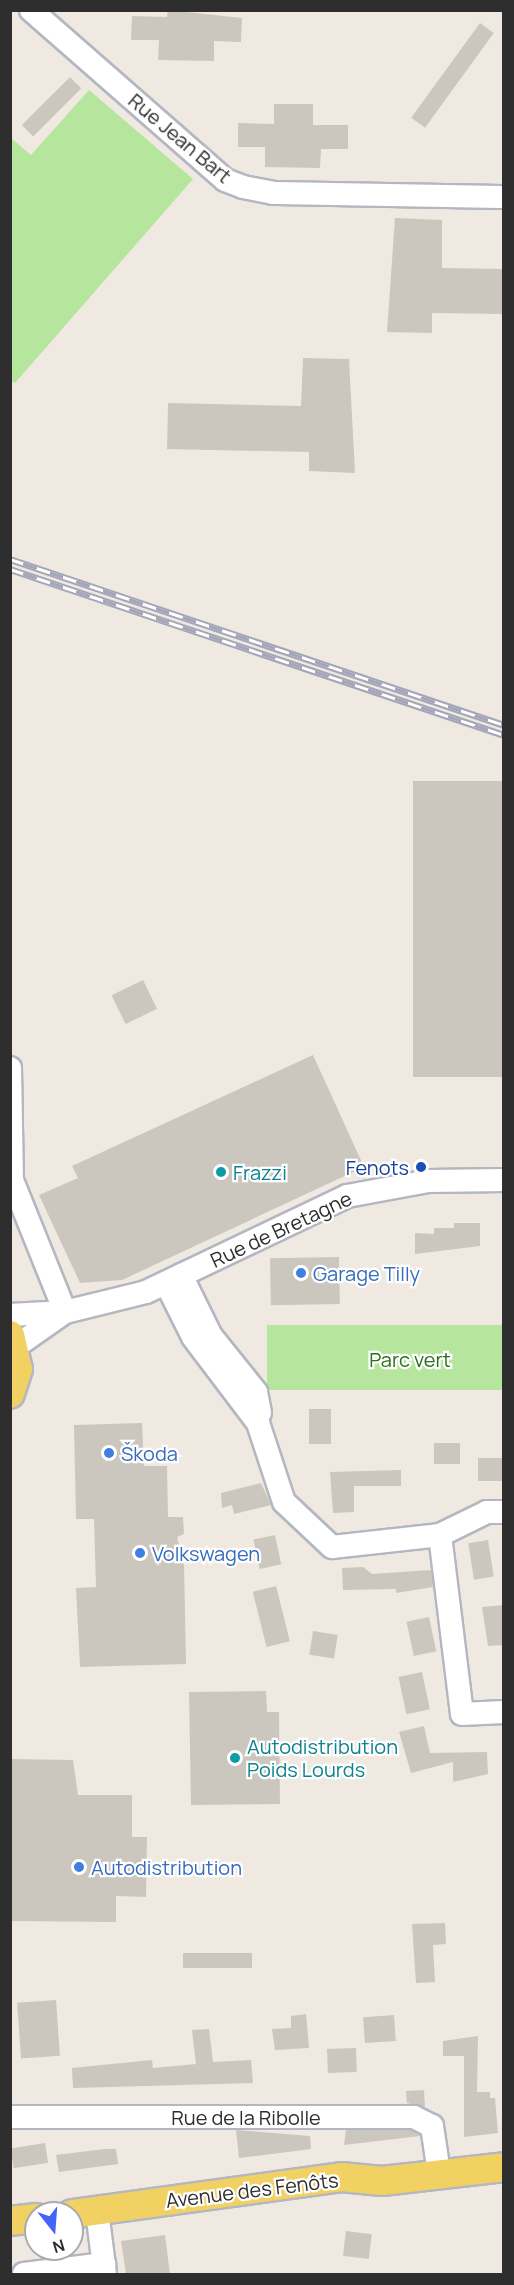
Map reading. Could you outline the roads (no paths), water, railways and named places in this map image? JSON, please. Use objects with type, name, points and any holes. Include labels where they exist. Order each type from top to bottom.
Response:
[{"type":"main road","points":[[10,1394],[18,1369],[13,1341]]},
{"type":"main road","name":"Avenue des Fenôts","points":[[85,2212],[340,2177],[381,2181],[504,2167]]},
{"type":"street","name":"Rue Jean Bart","points":[[31,10],[225,180],[243,188],[504,197]]},
{"type":"street","points":[[10,1068],[12,1180],[65,1312]]},
{"type":"street","name":"Rue de Bretagne","points":[[13,1341],[65,1312],[173,1279],[347,1196],[429,1181],[504,1179]]},
{"type":"street","points":[[173,1279],[194,1336],[258,1423],[285,1502],[332,1547],[440,1535],[487,1512],[504,1512]]},
{"type":"street","name":"Rue de Bretagne","points":[[10,1315],[65,1312]]},
{"type":"street","points":[[440,1535],[462,1714],[504,1712]]},
{"type":"street","name":"Rue de la Ribolle","points":[[10,2117],[414,2117],[432,2126],[440,2173]]},
{"type":"street","points":[[25,2274],[104,2269],[85,2212]]},
{"type":"railway","points":[[10,559],[504,725]]},
{"type":"railway","points":[[10,569],[504,735]]},
{"type":"place","name":"Fenots","points":[[421,1167]]},
{"type":"place","name":"Frazzi","points":[[221,1172]]},
{"type":"place","name":"Garage Tilly","points":[[301,1273]]},
{"type":"place","name":"Škoda","points":[[109,1453]]},
{"type":"place","name":"Volkswagen","points":[[140,1553]]},
{"type":"place","name":"Autodistribution Poids Lourds","points":[[235,1758]]},
{"type":"place","name":"Autodistribution","points":[[79,1867]]},
{"type":"park label","name":"Parc vert","points":[[410,1359]]}]
